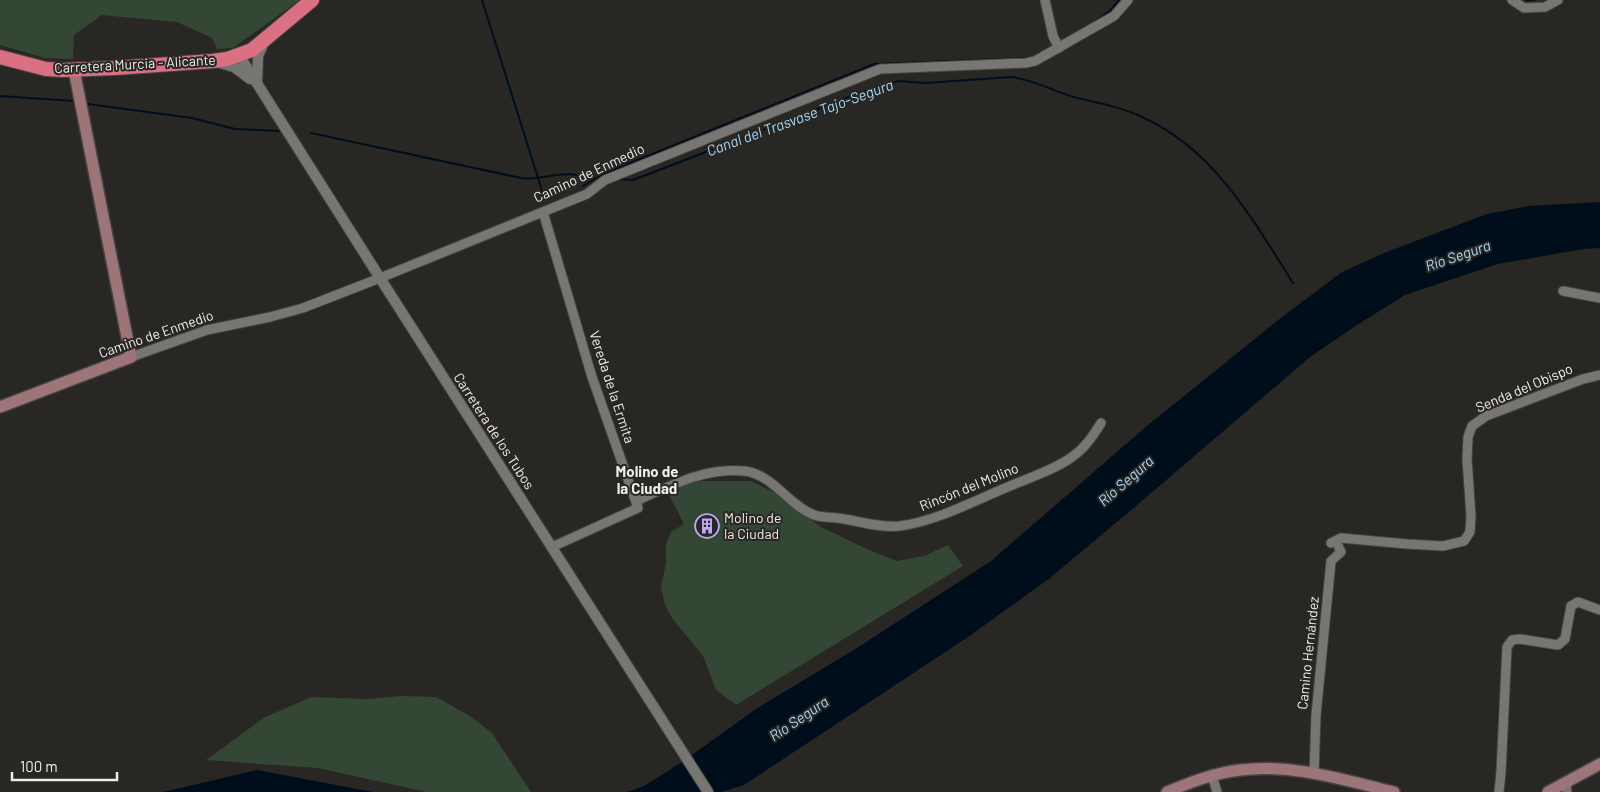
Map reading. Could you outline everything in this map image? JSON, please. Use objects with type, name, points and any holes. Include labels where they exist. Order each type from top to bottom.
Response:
[{"type":"highway","name":"Carretera Murcia - Alicante","points":[[0,57],[46,69],[74,70],[213,61],[252,50],[312,0]]},
{"type":"main road","points":[[74,70],[132,357]]},
{"type":"main road","name":"Camino de Enmedio","points":[[0,408],[132,357]]},
{"type":"main road","points":[[1548,792],[1567,788],[1600,764]]},
{"type":"main road","points":[[1167,792],[1212,775],[1266,768],[1314,774],[1394,792]]},
{"type":"street","points":[[1045,0],[1059,48]]},
{"type":"street","name":"Camino de Enmedio","points":[[132,357],[207,330],[294,311],[380,278],[587,194],[613,176],[880,69],[1026,63],[1044,57],[1114,16],[1128,0]]},
{"type":"street","points":[[1512,0],[1524,8],[1545,7],[1558,0]]},
{"type":"street","points":[[257,84],[258,56],[260,48],[266,39]]},
{"type":"street","name":"Carretera de los Tubos","points":[[239,55],[708,792]]},
{"type":"street","name":"Carretera de los Tubos","points":[[213,61],[234,66],[257,84]]},
{"type":"street","name":"Vereda de la Ermita","points":[[543,212],[592,377],[636,501]]},
{"type":"street","points":[[1563,291],[1600,298]]},
{"type":"street","name":"Senda del Obispo","points":[[1333,542],[1341,538],[1443,546],[1464,540],[1470,532],[1471,516],[1467,459],[1468,437],[1472,426],[1486,416],[1583,378],[1600,375]]},
{"type":"street","name":"Rincón del Molino","points":[[636,501],[701,474],[730,470],[746,471],[763,477],[800,507],[815,515],[873,525],[900,526],[965,506],[1064,462],[1082,449],[1092,438],[1101,423]]},
{"type":"street","points":[[552,547],[638,508],[636,501]]},
{"type":"street","name":"Camino Hernández","points":[[1314,774],[1316,714],[1331,561],[1341,552],[1333,542]]},
{"type":"street","points":[[1499,792],[1502,772],[1507,647],[1512,640],[1520,639],[1558,645],[1565,639],[1571,606],[1578,602],[1600,610]]},
{"type":"street","points":[[1212,775],[1217,792]]},
{"type":"green space","points":[[0,0],[300,0],[233,48],[217,49],[212,38],[177,22],[102,15],[74,35],[73,59],[45,58],[0,45]]},
{"type":"green space","points":[[702,481],[751,481],[777,494],[821,527],[897,561],[924,556],[948,545],[963,566],[736,705],[716,690],[703,656],[672,618],[665,605],[661,587],[666,563],[666,544],[671,532],[684,524],[666,489],[686,483]]},
{"type":"green space","points":[[401,696],[436,697],[470,716],[492,733],[531,792],[427,792],[318,768],[206,760],[265,717],[312,697],[367,699]]},
{"type":"water","name":"Río Segura","points":[[1600,202],[1600,248],[1498,264],[1405,295],[1357,325],[1310,357],[1050,578],[968,637],[744,785],[721,792],[627,792],[644,786],[682,762],[756,709],[860,646],[991,561],[1148,425],[1282,317],[1342,272],[1384,253],[1487,214],[1528,206]]},
{"type":"water","points":[[257,770],[373,792],[163,792]]},
{"type":"waterway","points":[[482,0],[544,197]]},
{"type":"waterway","name":"Canal del Trasvase Tajo-Segura","points":[[1096,21],[1110,11],[1119,0]]},
{"type":"waterway","name":"Canal del Trasvase Tajo-Segura","points":[[1526,0],[1534,0]]},
{"type":"waterway","name":"Canal del Trasvase Tajo-Segura","points":[[583,186],[603,174],[874,64],[1030,58]]},
{"type":"waterway","name":"Canal del Trasvase Tajo-Segura","points":[[618,179],[633,180],[859,93],[898,81],[925,83],[1012,77],[1077,98],[1126,111],[1168,131],[1211,167],[1230,188],[1263,235],[1293,283]]},
{"type":"waterway","points":[[0,96],[74,101]]},
{"type":"waterway","name":"Canal del Trasvase Tajo-Segura","points":[[88,104],[192,118],[235,129],[280,131]]},
{"type":"waterway","name":"Canal del Trasvase Tajo-Segura","points":[[311,133],[521,178],[567,174],[593,178]]},
{"type":"place","name":"Molino de la Ciudad","points":[[707,526]]},
{"type":"district","name":"Molino de la Ciudad","points":[[647,480]]}]
